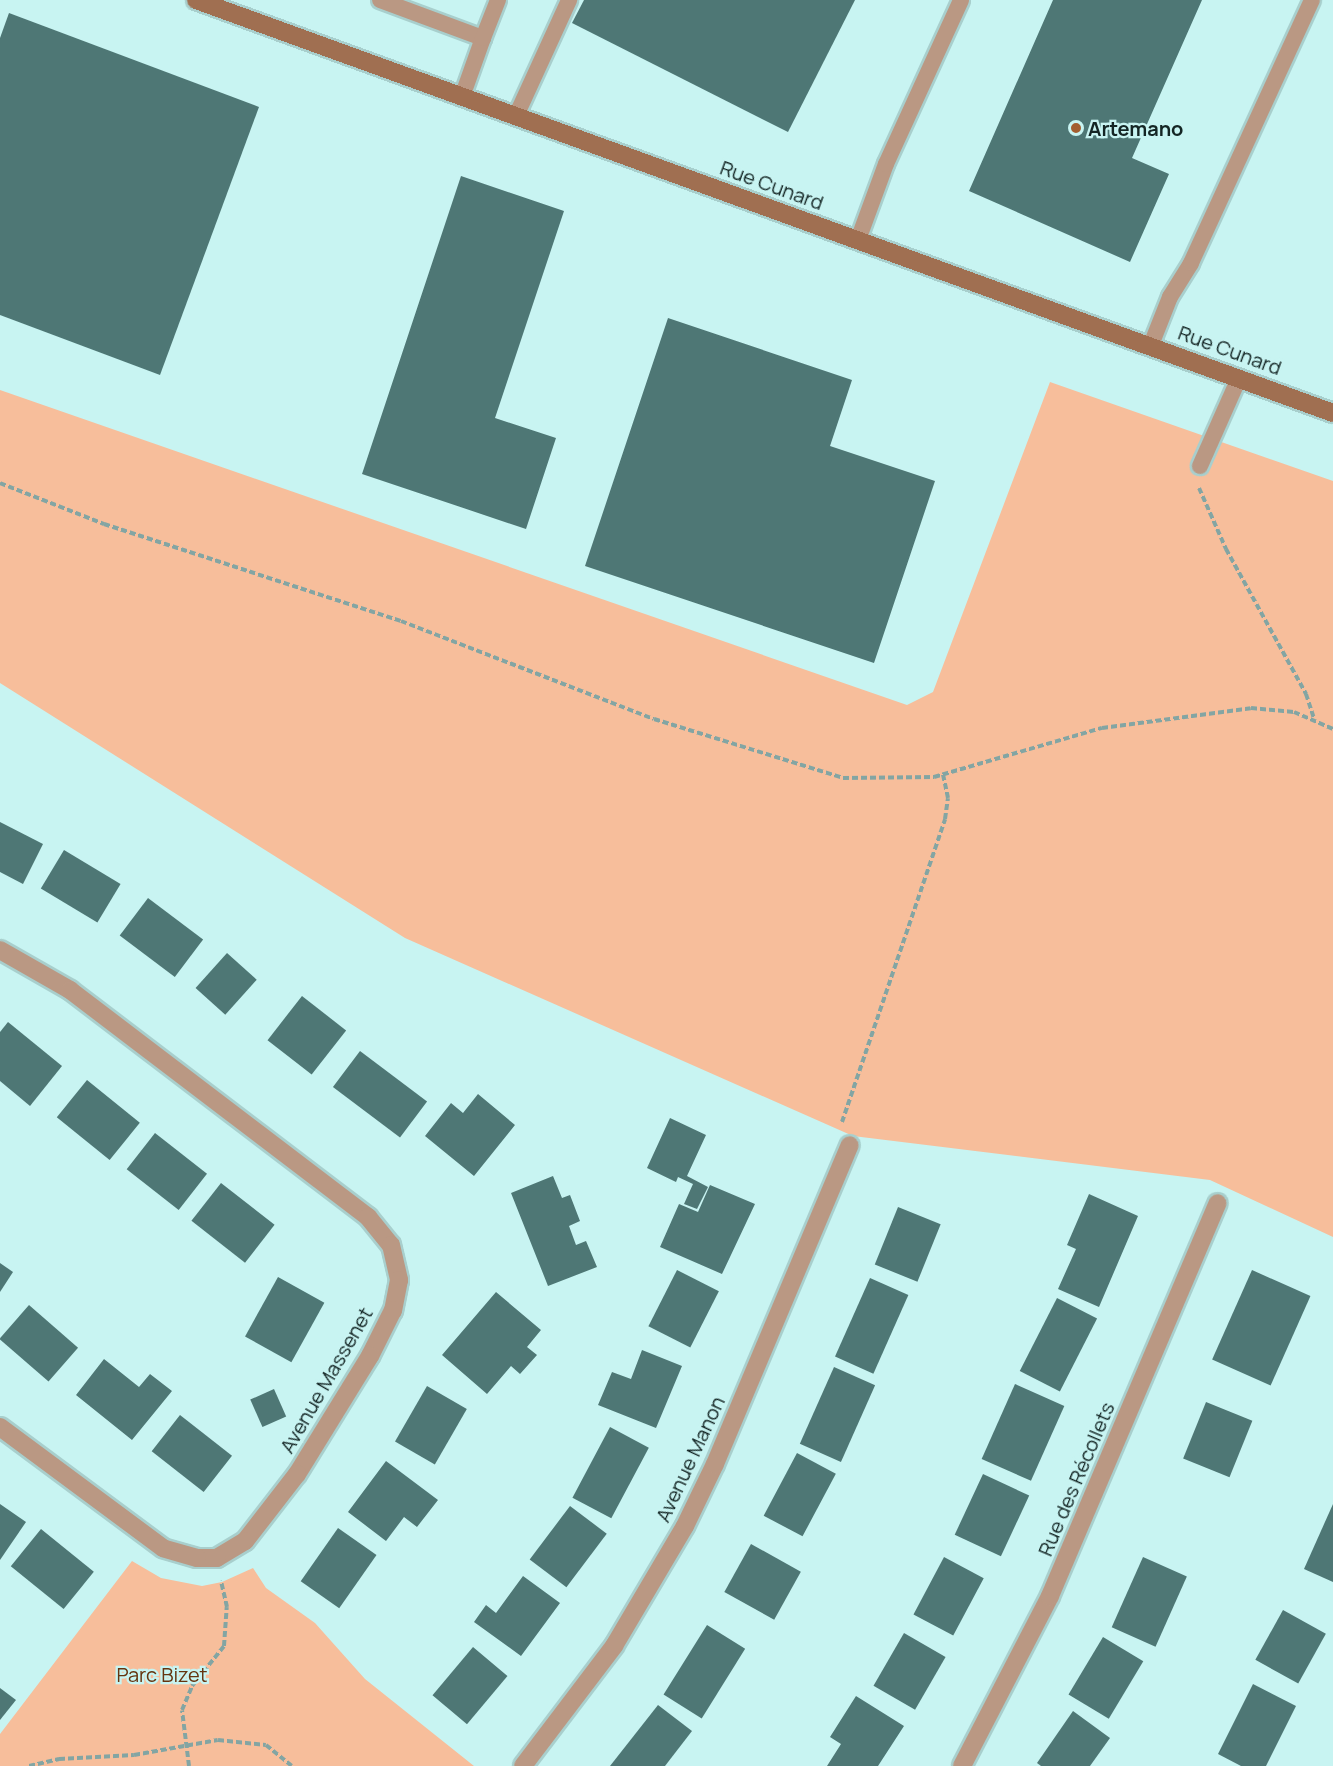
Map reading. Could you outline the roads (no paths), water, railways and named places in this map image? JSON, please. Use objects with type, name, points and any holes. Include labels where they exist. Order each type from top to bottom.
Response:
[{"type":"street","name":"Rue Cunard","points":[[196,0],[1333,412]]},
{"type":"street","name":"Avenue Massenet","points":[[0,950],[70,990],[368,1216],[391,1245],[399,1280],[395,1305],[370,1356],[297,1474],[250,1536],[217,1558],[197,1558],[163,1548],[0,1427]]},
{"type":"street","name":"Avenue Manon","points":[[523,1766],[614,1646],[684,1526],[715,1464],[850,1145]]},
{"type":"street","name":"Rue des Récollets","points":[[962,1766],[1050,1596],[1218,1203]]},
{"type":"lane","points":[[380,0],[483,38]]},
{"type":"lane","points":[[462,97],[498,0]]},
{"type":"lane","points":[[516,116],[569,0]]},
{"type":"lane","points":[[858,240],[886,164],[961,0]]},
{"type":"lane","points":[[1151,345],[1170,297],[1191,263],[1311,0]]},
{"type":"lane","points":[[1200,466],[1239,378]]},
{"type":"place","name":"Artemano","points":[[1076,128]]},
{"type":"park label","name":"Parc Bizet","points":[[162,1674]]}]
